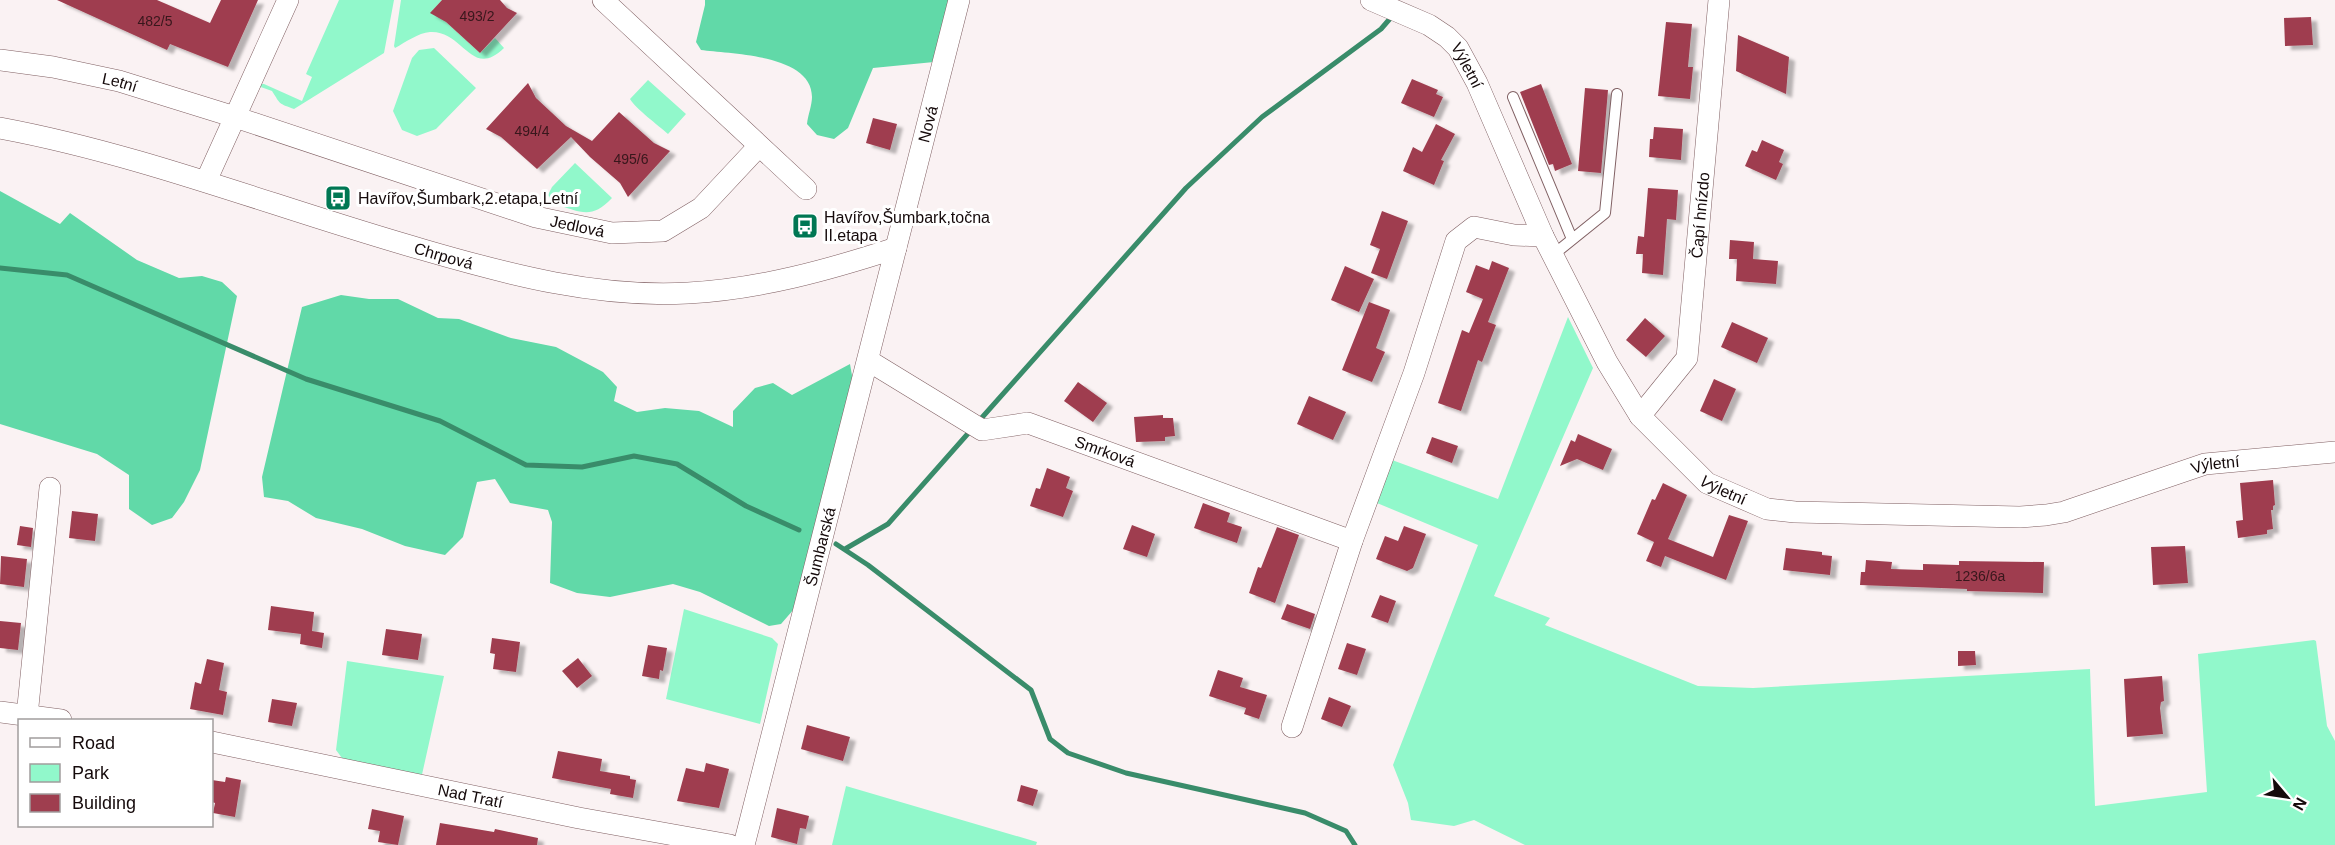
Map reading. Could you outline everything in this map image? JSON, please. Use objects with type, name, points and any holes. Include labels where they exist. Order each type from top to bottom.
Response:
[{"type":"street","points":[[206,181],[288,0]]},
{"type":"street","points":[[603,0],[806,189]]},
{"type":"street","name":"Nová","points":[[896,248],[959,0]]},
{"type":"street","name":"Výletní","points":[[1371,0],[1429,25],[1447,36],[1458,48],[1477,83],[1543,236],[1607,362],[1640,416],[1707,483],[1767,509],[1795,512],[2020,518],[2074,508],[2205,464],[2335,452]]},
{"type":"street","name":"Čapí hnízdo","points":[[1640,416],[1687,358],[1719,0]]},
{"type":"street","name":"Letní","points":[[0,60],[100,76],[235,117]]},
{"type":"street","name":"Jedlová","points":[[235,117],[536,217],[612,233],[663,231],[701,207],[759,146]]},
{"type":"street","name":"Chrpová","points":[[0,128],[55,139],[206,181],[367,234],[492,270],[599,290],[644,294],[730,290],[786,281],[896,248]]},
{"type":"street","points":[[1292,727],[1352,541],[1414,373],[1456,241],[1474,227],[1514,235],[1543,236]]},
{"type":"street","name":"Šumbarská","points":[[744,845],[896,248]]},
{"type":"street","name":"Smrková","points":[[868,361],[982,430],[1028,423],[1352,541]]},
{"type":"street","points":[[27,716],[50,488]]},
{"type":"street","points":[[0,712],[52,719]]},
{"type":"street","name":"Nad Tratí","points":[[213,742],[579,818],[730,845]]},
{"type":"lane","points":[[1553,255],[1605,213],[1617,94]]},
{"type":"lane","points":[[1513,97],[1572,239]]},
{"type":"green space","points":[[339,0],[394,0],[384,53],[294,109],[282,104],[272,91],[258,86],[259,84],[264,84],[302,101],[312,77],[306,74]]},
{"type":"green space","points":[[401,0],[442,0],[433,10],[480,53],[495,38],[504,48],[493,56],[483,59],[467,51],[442,33],[430,32],[395,48]]},
{"type":"green space","points":[[705,0],[950,0],[934,62],[873,68],[848,128],[834,139],[817,135],[807,124],[812,97],[808,83],[799,72],[785,64],[767,59],[701,50],[696,42]]},
{"type":"green space","points":[[434,48],[476,88],[436,129],[417,136],[402,130],[393,111],[412,58],[419,50]]},
{"type":"green space","points":[[648,80],[686,114],[668,134],[630,99]]},
{"type":"green space","points":[[575,163],[612,198],[597,210],[585,212],[553,204],[548,195],[552,187]]},
{"type":"green space","points":[[0,191],[60,224],[70,213],[137,260],[179,278],[202,276],[222,282],[237,296],[200,470],[184,502],[172,518],[152,525],[129,509],[129,475],[97,454],[0,424]]},
{"type":"green space","points":[[341,295],[369,299],[398,299],[438,318],[459,319],[511,338],[556,347],[603,372],[617,387],[614,401],[637,412],[665,408],[699,411],[733,427],[733,411],[755,388],[773,383],[792,395],[850,364],[853,381],[794,609],[781,624],[769,626],[700,592],[673,584],[610,597],[577,593],[550,583],[552,522],[548,510],[510,503],[495,479],[477,482],[463,537],[445,555],[405,546],[362,529],[316,518],[288,501],[264,497],[262,477],[302,307]]},
{"type":"green space","points":[[1568,317],[1593,368],[1494,596],[1550,618],[1545,625],[1698,686],[1753,688],[2090,669],[2095,806],[2207,792],[2198,654],[2314,640],[2316,641],[2327,726],[2335,741],[2335,845],[1525,845],[1474,820],[1454,826],[1411,820],[1408,803],[1393,765],[1478,545],[1377,503],[1392,460],[1498,499]]},
{"type":"green space","points":[[684,609],[772,638],[778,644],[760,724],[666,699]]},
{"type":"green space","points":[[347,661],[444,676],[421,779],[342,758],[336,750]]},
{"type":"green space","points":[[846,786],[1037,842],[1036,845],[832,845]]},
{"type":"building","points":[[57,0],[157,0],[210,23],[221,0],[258,0],[228,67],[170,44],[167,50]]},
{"type":"building","points":[[442,0],[500,0],[507,8],[517,13],[480,53],[446,22],[430,13]]},
{"type":"building","points":[[2311,17],[2313,45],[2285,46],[2284,18]]},
{"type":"building","points":[[1666,22],[1692,24],[1688,67],[1693,67],[1690,99],[1658,96]]},
{"type":"building","points":[[1738,35],[1789,57],[1786,94],[1736,71]]},
{"type":"building","points":[[1412,79],[1438,90],[1436,94],[1443,97],[1434,117],[1401,103]]},
{"type":"building","points":[[528,83],[536,98],[566,126],[592,141],[619,112],[654,143],[670,151],[628,197],[620,183],[571,137],[537,169],[501,137],[486,129]]},
{"type":"building","points":[[1541,84],[1572,164],[1555,171],[1553,164],[1549,165],[1520,92]]},
{"type":"building","points":[[1585,88],[1608,90],[1601,173],[1578,171]]},
{"type":"building","points":[[873,118],[897,124],[890,150],[866,143]]},
{"type":"building","points":[[1436,124],[1455,134],[1441,160],[1444,161],[1434,185],[1403,171],[1413,147],[1422,152]]},
{"type":"building","points":[[1654,127],[1683,129],[1681,160],[1649,157],[1650,139],[1653,139]]},
{"type":"building","points":[[1762,140],[1784,150],[1779,162],[1783,164],[1776,180],[1745,166],[1752,150],[1757,152]]},
{"type":"building","points":[[1648,188],[1678,190],[1676,220],[1667,219],[1663,275],[1642,273],[1643,254],[1636,254],[1638,236],[1644,237]]},
{"type":"building","points":[[1382,211],[1408,221],[1387,279],[1371,273],[1380,249],[1370,245]]},
{"type":"building","points":[[1730,240],[1754,242],[1753,259],[1778,261],[1776,284],[1736,281],[1737,259],[1729,259]]},
{"type":"building","points":[[1492,261],[1509,268],[1488,322],[1496,325],[1482,362],[1478,360],[1461,411],[1438,403],[1462,330],[1469,333],[1483,299],[1466,292],[1476,265],[1489,270]]},
{"type":"building","points":[[1345,266],[1374,279],[1359,312],[1331,300]]},
{"type":"building","points":[[1369,302],[1390,310],[1376,348],[1385,352],[1372,382],[1342,370]]},
{"type":"building","points":[[1645,318],[1665,336],[1646,357],[1626,340]]},
{"type":"building","points":[[1732,322],[1768,338],[1757,363],[1721,347]]},
{"type":"building","points":[[1714,379],[1736,389],[1722,421],[1700,411]]},
{"type":"building","points":[[1078,382],[1107,403],[1093,422],[1064,401]]},
{"type":"building","points":[[1309,396],[1346,412],[1333,440],[1297,424]]},
{"type":"building","points":[[1163,415],[1163,418],[1173,418],[1175,436],[1165,437],[1165,441],[1136,442],[1134,417]]},
{"type":"building","points":[[1578,434],[1612,449],[1603,470],[1577,459],[1560,466],[1571,440],[1575,442]]},
{"type":"building","points":[[1432,437],[1458,446],[1452,463],[1426,453]]},
{"type":"building","points":[[1047,468],[1070,477],[1066,488],[1073,491],[1063,517],[1030,506],[1036,488],[1040,489]]},
{"type":"building","points":[[2273,480],[2275,505],[2271,510],[2273,529],[2267,530],[2267,534],[2238,538],[2236,521],[2243,520],[2240,483]]},
{"type":"building","points":[[1663,483],[1687,495],[1668,539],[1713,557],[1729,515],[1748,521],[1726,580],[1665,556],[1661,567],[1646,561],[1654,542],[1637,534],[1652,499],[1655,500]]},
{"type":"building","points":[[1203,503],[1230,513],[1227,522],[1242,527],[1237,543],[1194,528]]},
{"type":"building","points":[[72,511],[98,514],[95,541],[69,538]]},
{"type":"building","points":[[1132,525],[1155,534],[1147,557],[1123,549]]},
{"type":"building","points":[[20,526],[33,528],[31,547],[17,545]]},
{"type":"building","points":[[1404,526],[1426,534],[1413,568],[1407,571],[1376,559],[1385,536],[1398,541]]},
{"type":"building","points":[[1277,527],[1299,535],[1275,603],[1249,593],[1258,567],[1261,568]]},
{"type":"building","points":[[2185,546],[2188,583],[2153,585],[2151,547]]},
{"type":"building","points":[[1786,548],[1822,552],[1822,555],[1832,556],[1830,575],[1783,570]]},
{"type":"building","points":[[1,556],[27,559],[24,587],[0,584]]},
{"type":"building","points":[[1866,560],[1892,562],[1891,569],[1923,570],[1923,564],[1959,565],[1959,561],[2044,562],[2043,593],[1860,585],[1861,572],[1865,572]]},
{"type":"building","points":[[1380,595],[1396,601],[1388,623],[1371,617]]},
{"type":"building","points":[[1287,604],[1315,614],[1310,629],[1281,619]]},
{"type":"building","points":[[271,606],[314,612],[312,631],[324,633],[322,648],[300,644],[301,634],[268,630]]},
{"type":"building","points":[[0,621],[21,623],[18,650],[0,648]]},
{"type":"building","points":[[386,629],[422,634],[418,660],[382,655]]},
{"type":"building","points":[[492,638],[520,642],[516,672],[493,669],[495,654],[490,653]]},
{"type":"building","points":[[1347,643],[1366,649],[1357,675],[1338,669]]},
{"type":"building","points":[[648,645],[667,648],[663,671],[660,670],[659,679],[642,676]]},
{"type":"building","points":[[1958,651],[1975,651],[1976,665],[1958,666]]},
{"type":"building","points":[[578,658],[592,676],[577,688],[562,671]]},
{"type":"building","points":[[207,659],[224,663],[219,690],[227,692],[223,715],[190,709],[195,682],[201,684]]},
{"type":"building","points":[[1218,670],[1243,678],[1240,687],[1267,695],[1259,719],[1244,714],[1246,708],[1209,696]]},
{"type":"building","points":[[2162,676],[2164,701],[2161,702],[2160,708],[2163,734],[2127,737],[2124,679]]},
{"type":"building","points":[[1329,697],[1351,706],[1342,727],[1321,719]]},
{"type":"building","points":[[272,699],[297,703],[292,726],[268,722]]},
{"type":"building","points":[[807,725],[850,737],[843,761],[801,749]]},
{"type":"building","points":[[558,751],[602,759],[600,771],[630,776],[630,779],[636,780],[633,798],[610,794],[611,789],[552,778]]},
{"type":"building","points":[[706,763],[729,769],[719,808],[677,801],[686,768],[704,772]]},
{"type":"building","points":[[226,777],[241,780],[235,817],[213,813],[215,803],[213,802],[213,780],[225,782]]},
{"type":"building","points":[[1021,785],[1038,790],[1033,806],[1017,801]]},
{"type":"building","points":[[777,808],[809,816],[806,829],[800,828],[797,844],[771,837]]},
{"type":"building","points":[[372,809],[404,816],[398,845],[378,842],[380,831],[368,829]]},
{"type":"building","points":[[440,823],[494,832],[495,829],[538,838],[537,845],[436,845]]},
{"type":"waterway","points":[[978,422],[1186,188],[1262,117],[1381,29],[1394,14]]},
{"type":"waterway","points":[[0,268],[67,275],[306,379],[440,421],[526,465],[582,467],[634,456],[677,464],[746,506],[799,530]]},
{"type":"waterway","points":[[845,549],[888,524],[972,429]]},
{"type":"waterway","points":[[836,544],[868,565],[1031,690],[1050,739],[1068,753],[1126,773],[1305,813],[1346,831],[1355,845]]},
{"type":"place","name":"Havířov,Šumbark,2.etapa,Letní","points":[[338,198]]},
{"type":"place","name":"Havířov,Šumbark,točna II.etapa","points":[[805,226]]}]
